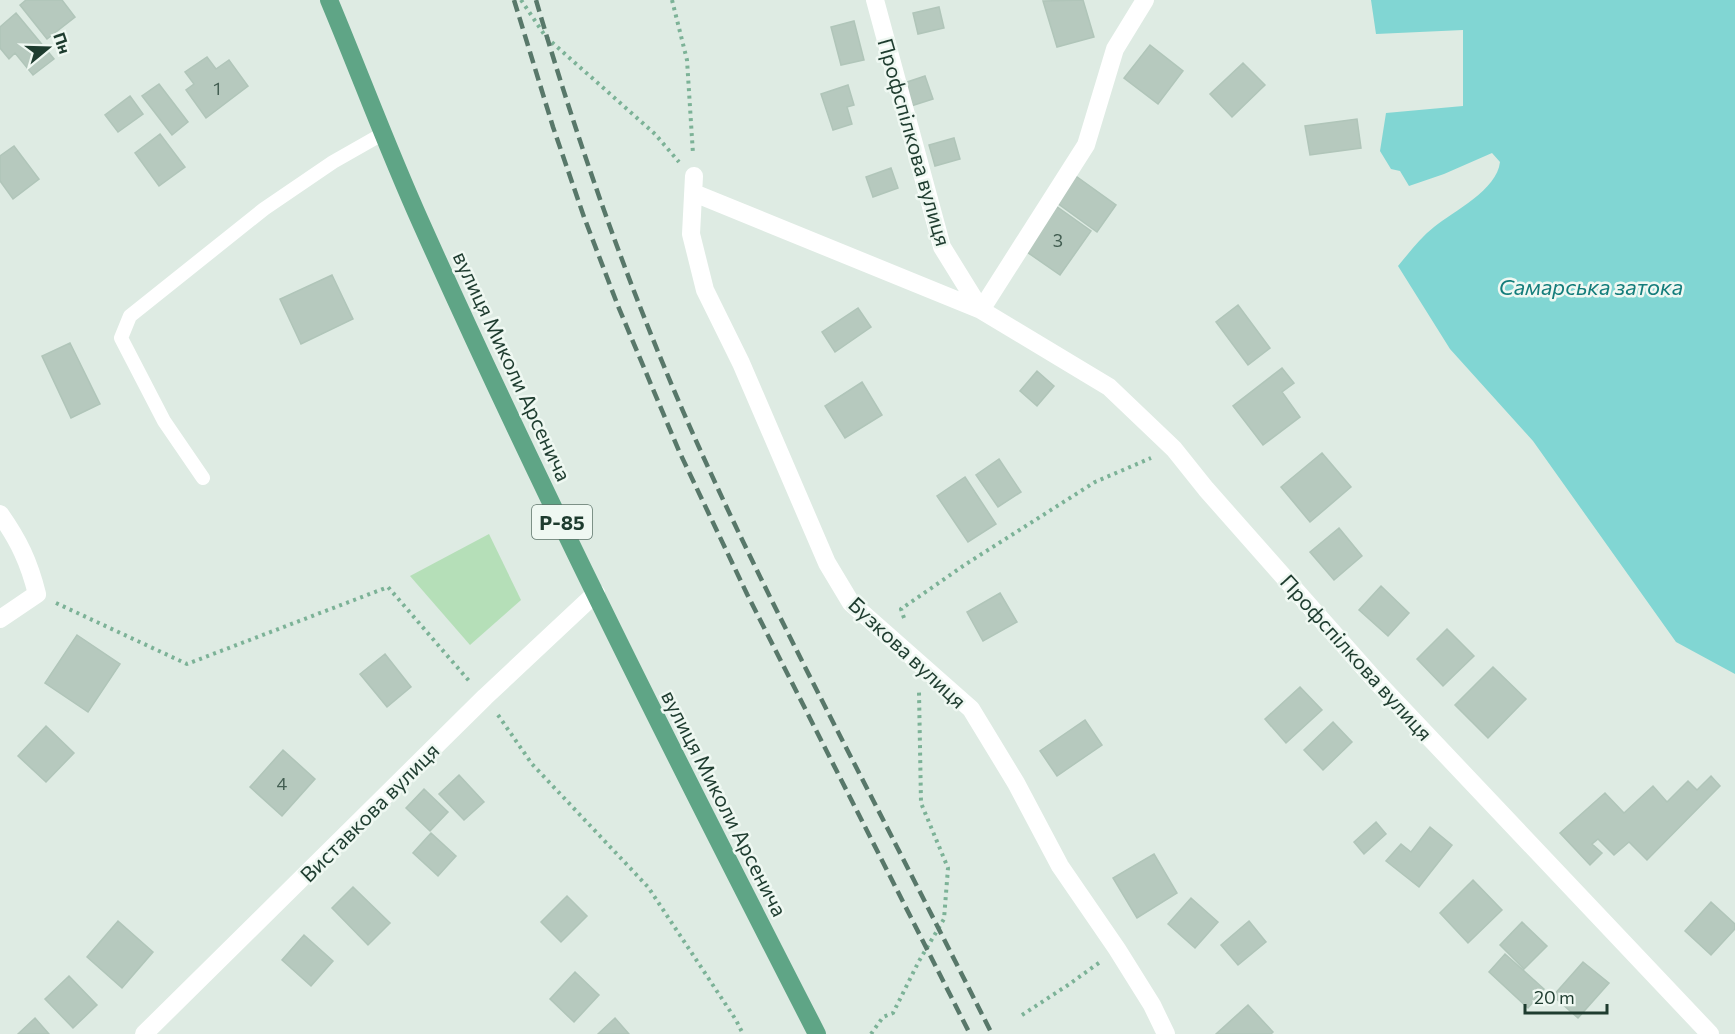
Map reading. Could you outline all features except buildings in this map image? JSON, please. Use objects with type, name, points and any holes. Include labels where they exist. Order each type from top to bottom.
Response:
[{"type":"main road","name":"вулиця Миколи Арсенича","points":[[329,0],[425,232],[596,593],[712,830],[817,1034]]},
{"type":"street","name":"Профспілкова вулиця","points":[[875,0],[942,247],[981,310]]},
{"type":"street","points":[[981,310],[1086,145],[1115,49],[1145,0]]},
{"type":"street","name":"Профспілкова вулиця","points":[[694,184],[981,310],[1109,387],[1174,449],[1206,489],[1374,679],[1710,1034]]},
{"type":"street","name":"Бузкова вулиця","points":[[694,184],[691,234],[705,290],[741,363],[827,563],[851,603],[971,709],[1016,783],[1060,866],[1117,949],[1167,1034]]},
{"type":"street","points":[[0,514],[17,538],[26,557],[37,594],[0,619]]},
{"type":"street","name":"Виставкова вулиця","points":[[144,1034],[485,697],[596,593]]},
{"type":"lane","points":[[203,478],[164,421],[121,338],[130,316],[264,209],[333,162],[384,133]]},
{"type":"path","points":[[521,0],[546,37],[655,134],[694,184]]},
{"type":"path","points":[[672,0],[687,60],[694,184]]},
{"type":"path","points":[[1022,1015],[1117,949]]},
{"type":"green space","points":[[489,534],[521,600],[470,645],[410,576]]},
{"type":"water","name":"Самарська затока","points":[[1371,0],[1735,0],[1735,674],[1676,642],[1533,441],[1450,349],[1398,266],[1429,231],[1483,191],[1497,172],[1500,162],[1492,153],[1409,186],[1400,171],[1391,169],[1380,151],[1386,113],[1463,106],[1463,30],[1376,34]]},
{"type":"railway","points":[[514,0],[553,127],[584,217],[618,306],[679,451],[747,594],[970,1034]]},
{"type":"railway","points":[[536,0],[567,102],[620,253],[658,353],[697,444],[775,608],[992,1034]]}]
